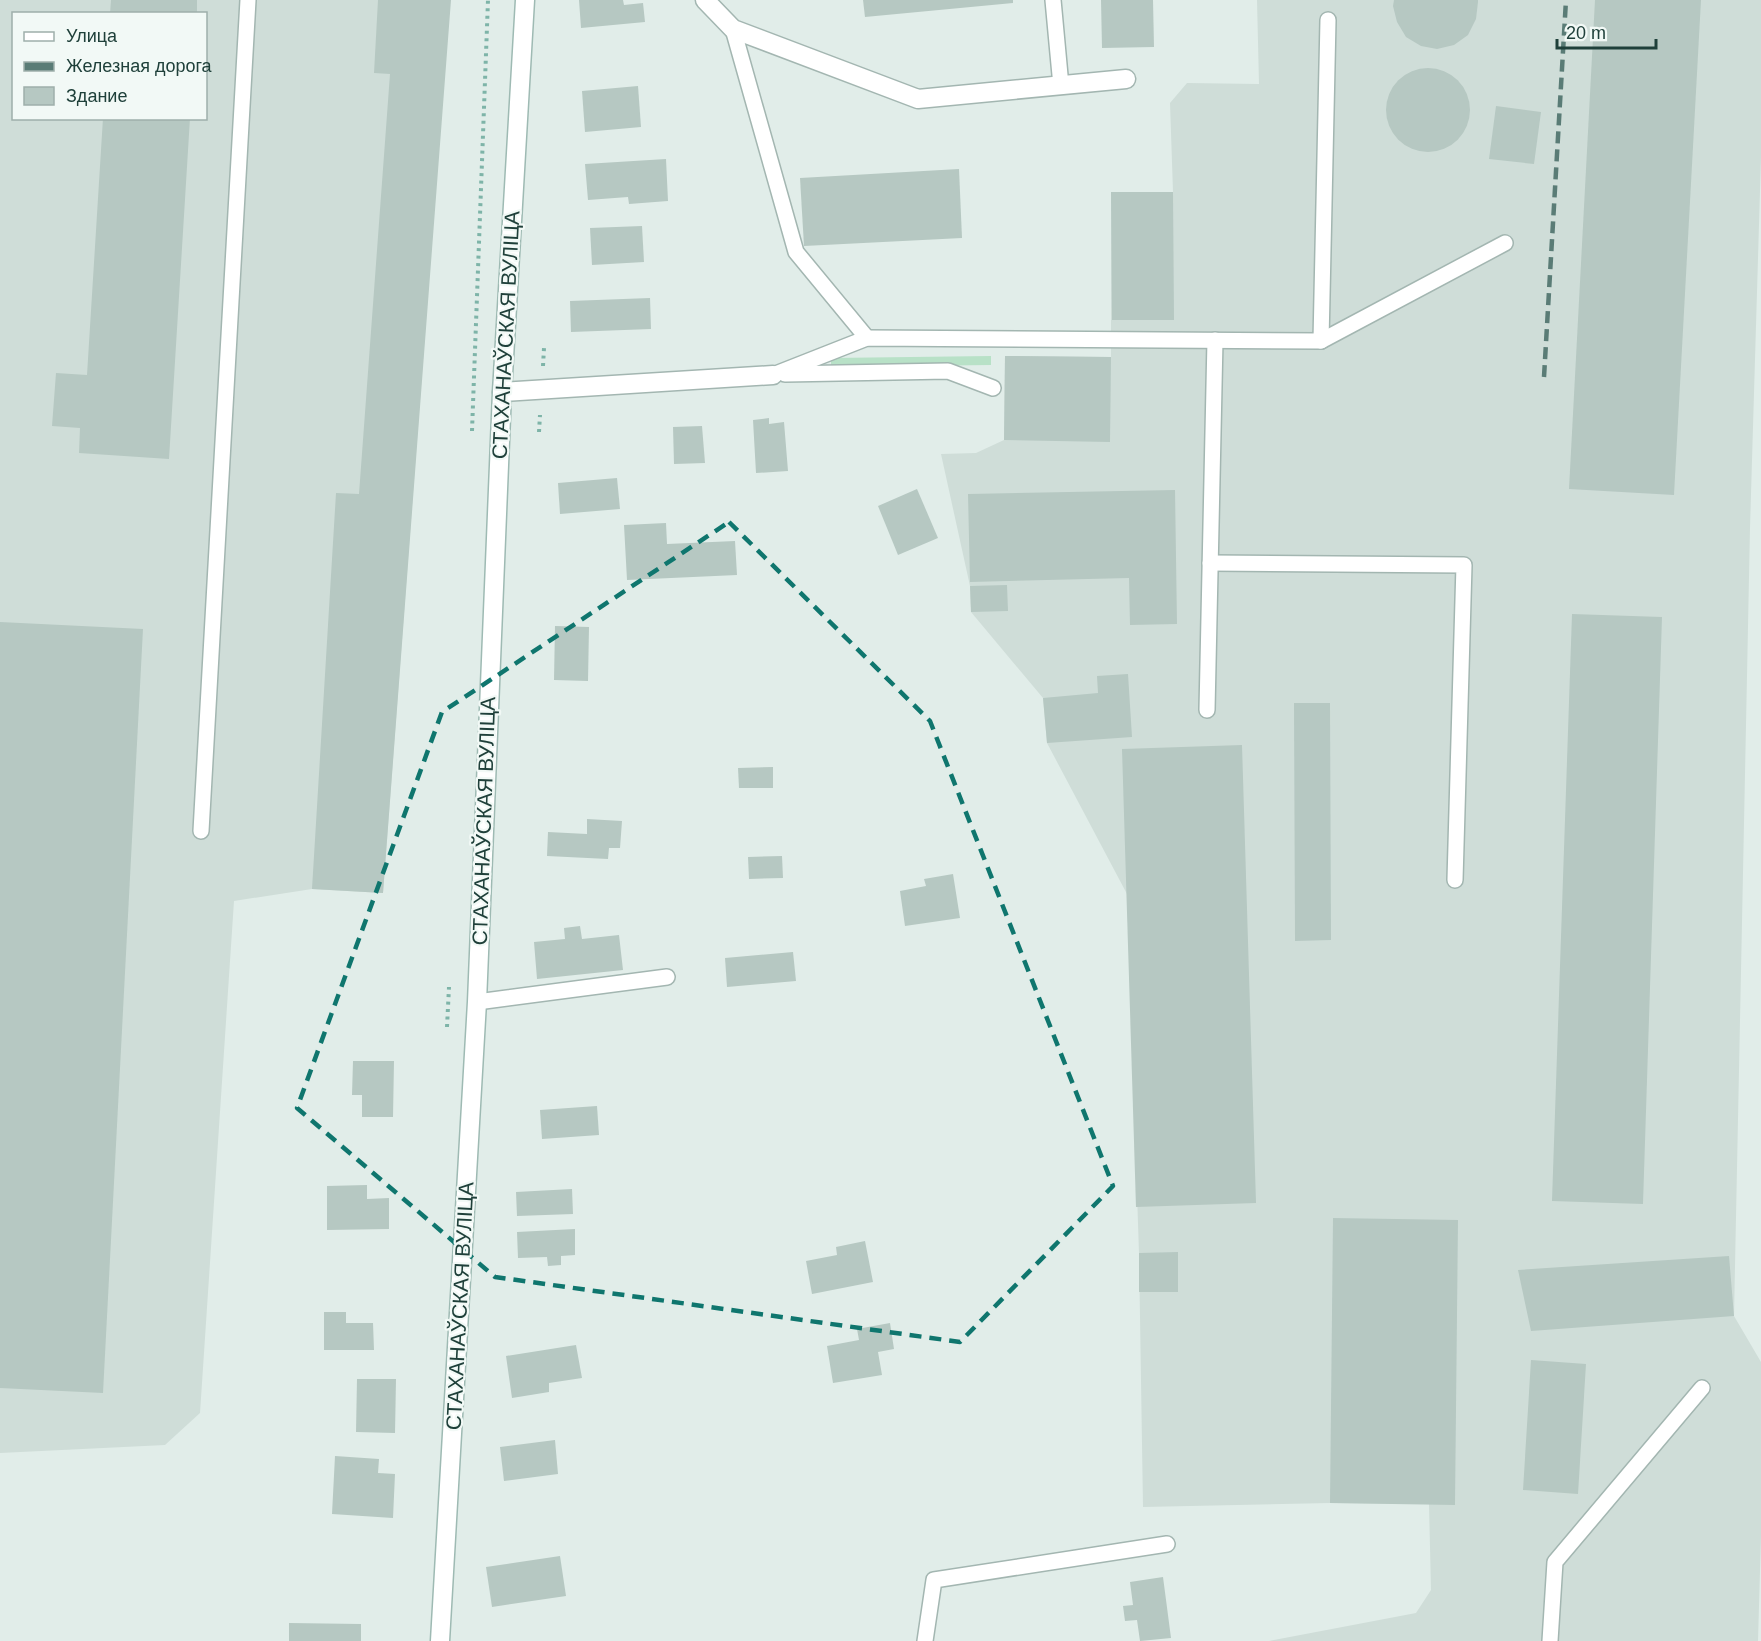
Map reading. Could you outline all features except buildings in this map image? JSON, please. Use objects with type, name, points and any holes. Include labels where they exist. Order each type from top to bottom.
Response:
[{"type":"street","name":"СТАХАНАЎСКАЯ ВУЛІЦА","points":[[440,1641],[477,1002],[502,392],[525,0]]},
{"type":"street","points":[[705,0],[733,29],[918,99],[1126,79]]},
{"type":"street","points":[[502,392],[773,375]]},
{"type":"lane","points":[[201,831],[248,0]]},
{"type":"lane","points":[[1053,0],[1060,86]]},
{"type":"lane","points":[[1321,341],[1328,20]]},
{"type":"lane","points":[[733,29],[796,252],[867,338]]},
{"type":"lane","points":[[773,375],[867,338],[1321,341],[1505,243]]},
{"type":"lane","points":[[1207,710],[1215,340]]},
{"type":"lane","points":[[773,375],[948,371],[993,388]]},
{"type":"lane","points":[[1210,563],[1464,565],[1455,880]]},
{"type":"lane","points":[[477,1002],[667,977]]},
{"type":"lane","points":[[1550,1641],[1556,1562],[1702,1388]]},
{"type":"lane","points":[[925,1641],[934,1580],[1167,1544]]},
{"type":"path","points":[[471,431],[488,0]]},
{"type":"path","points":[[447,1030],[449,982]]},
{"type":"highlighted area","points":[[729,522],[930,721],[1113,1186],[960,1342],[495,1277],[297,1108],[442,712]]},
{"type":"shaded area","points":[[0,0],[450,0],[383,893],[312,889],[234,901],[200,1413],[165,1445],[0,1453]]},
{"type":"shaded area","points":[[1257,0],[1761,0],[1761,157],[1750,528],[1734,1316],[1761,1362],[1761,1536],[1758,1641],[1269,1641],[1416,1613],[1431,1590],[1429,1504],[1330,1503],[1143,1507],[1139,1253],[1127,894],[1047,743],[1043,698],[971,612],[970,586],[941,454],[976,453],[1004,440],[1005,356],[1111,357],[1111,192],[1173,192],[1170,103],[1187,83],[1259,84]]},
{"type":"green space","points":[[991,356],[991,365],[831,367],[831,358]]},
{"type":"railway","points":[[1544,377],[1566,0]]}]
